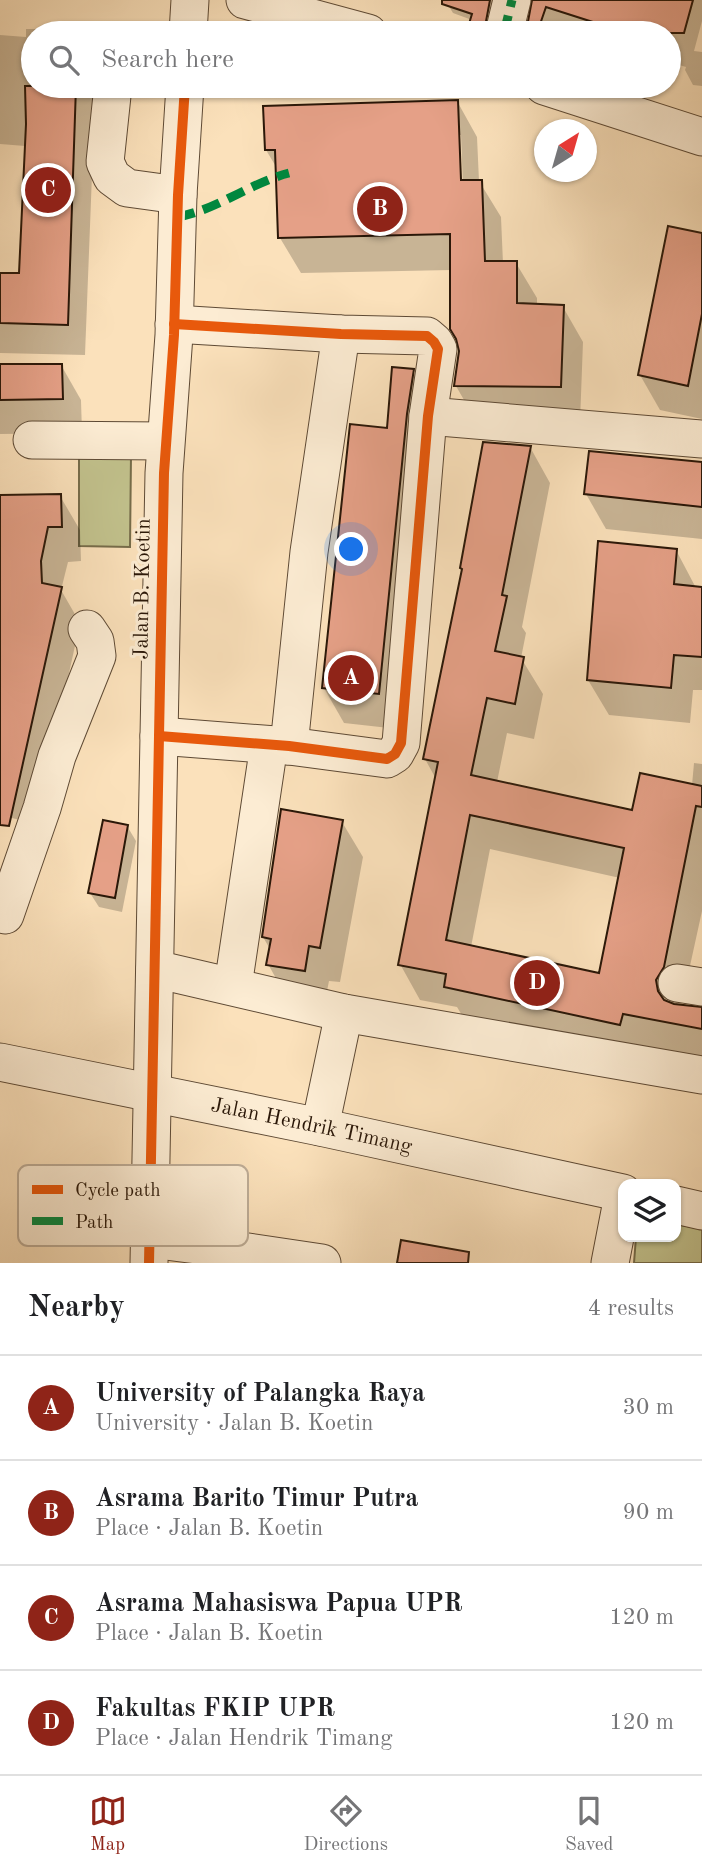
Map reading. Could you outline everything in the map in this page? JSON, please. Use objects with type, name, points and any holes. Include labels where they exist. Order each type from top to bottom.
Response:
[{"type":"street","points":[[189,21],[190,0]]},
{"type":"street","points":[[245,0],[323,21]]},
{"type":"street","points":[[507,21],[512,0]]},
{"type":"street","points":[[112,98],[105,162],[112,177],[127,188],[178,195]]},
{"type":"street","name":"Jalan B. Koetin","points":[[151,1165],[165,440],[174,324],[184,98]]},
{"type":"street","points":[[581,98],[702,137]]},
{"type":"street","points":[[159,736],[279,745],[387,759],[395,754],[401,743],[428,416],[438,349],[427,336],[174,324]]},
{"type":"street","points":[[233,986],[279,745],[341,334]]},
{"type":"street","points":[[428,416],[702,439]]},
{"type":"street","points":[[32,440],[165,440]]},
{"type":"street","points":[[2,922],[42,808],[57,756],[97,656],[95,641],[87,628]]},
{"type":"street","points":[[155,969],[344,1013],[702,1075]]},
{"type":"street","points":[[320,1127],[344,1013]]},
{"type":"street","name":"Jalan Hendrik Timang","points":[[1,1070],[152,1093],[618,1193]]},
{"type":"street","points":[[681,1206],[702,1211]]},
{"type":"street","points":[[610,1263],[618,1221]]},
{"type":"street","points":[[150,1251],[319,1263]]},
{"type":"green space","points":[[79,454],[131,455],[130,547],[79,546]]},
{"type":"green space","points":[[681,1225],[702,1229],[702,1263],[634,1263],[636,1242],[681,1242]]},
{"type":"building","points":[[442,0],[490,0],[486,21],[470,21],[472,14],[442,4]]},
{"type":"building","points":[[532,0],[693,0],[684,33],[681,33],[681,21],[590,21],[546,7],[541,21],[528,21]]},
{"type":"building","points":[[25,98],[76,98],[68,325],[0,323],[0,273],[19,273]]},
{"type":"building","points":[[458,100],[461,180],[482,180],[485,261],[517,261],[517,303],[564,305],[561,387],[454,386],[459,351],[450,329],[450,234],[278,238],[275,150],[265,150],[263,106]]},
{"type":"building","points":[[668,226],[702,233],[702,314],[688,386],[638,375]]},
{"type":"building","points":[[0,364],[62,364],[63,399],[0,400]]},
{"type":"building","points":[[392,367],[414,369],[407,414],[379,694],[322,688],[350,424],[387,428]]},
{"type":"building","points":[[483,442],[531,446],[502,595],[507,596],[495,651],[524,657],[515,704],[487,698],[471,775],[632,810],[640,773],[702,786],[702,807],[696,806],[664,967],[656,980],[658,991],[664,1000],[674,1004],[702,1007],[702,1029],[623,1014],[620,1025],[444,987],[446,974],[398,965],[438,762],[423,759],[462,569],[460,568]],"holes":[[[470,815],[624,848],[599,973],[446,940]]]},
{"type":"building","points":[[589,451],[702,462],[702,507],[584,494]]},
{"type":"building","points":[[61,494],[62,527],[48,527],[41,561],[42,583],[62,587],[9,826],[0,825],[0,495]]},
{"type":"building","points":[[598,541],[677,549],[674,584],[702,587],[702,657],[674,655],[671,688],[587,680]]},
{"type":"building","points":[[281,809],[343,820],[320,948],[309,946],[305,971],[266,965],[271,939],[262,937]]},
{"type":"building","points":[[103,820],[128,825],[115,898],[88,893]]},
{"type":"building","points":[[401,1240],[469,1252],[468,1263],[397,1263]]},
{"type":"marked path","points":[[507,21],[512,0]]},
{"type":"marked path","points":[[177,217],[206,209],[289,173]]},
{"type":"cycle path","points":[[151,1165],[164,473],[174,335],[184,98]]},
{"type":"cycle path","points":[[159,736],[289,746],[387,759],[395,754],[401,743],[428,416],[438,349],[427,336],[174,324]]},
{"type":"cycle path","points":[[149,1246],[149,1263]]},
{"type":"place","name":"Asrama Mahasiswa Papua UPR","points":[[48,190]]},
{"type":"place","name":"Asrama Barito Timur Putra","points":[[380,209]]},
{"type":"place","name":"University of Palangka Raya","points":[[351,678]]},
{"type":"place","name":"Fakultas FKIP UPR","points":[[537,983]]}]
